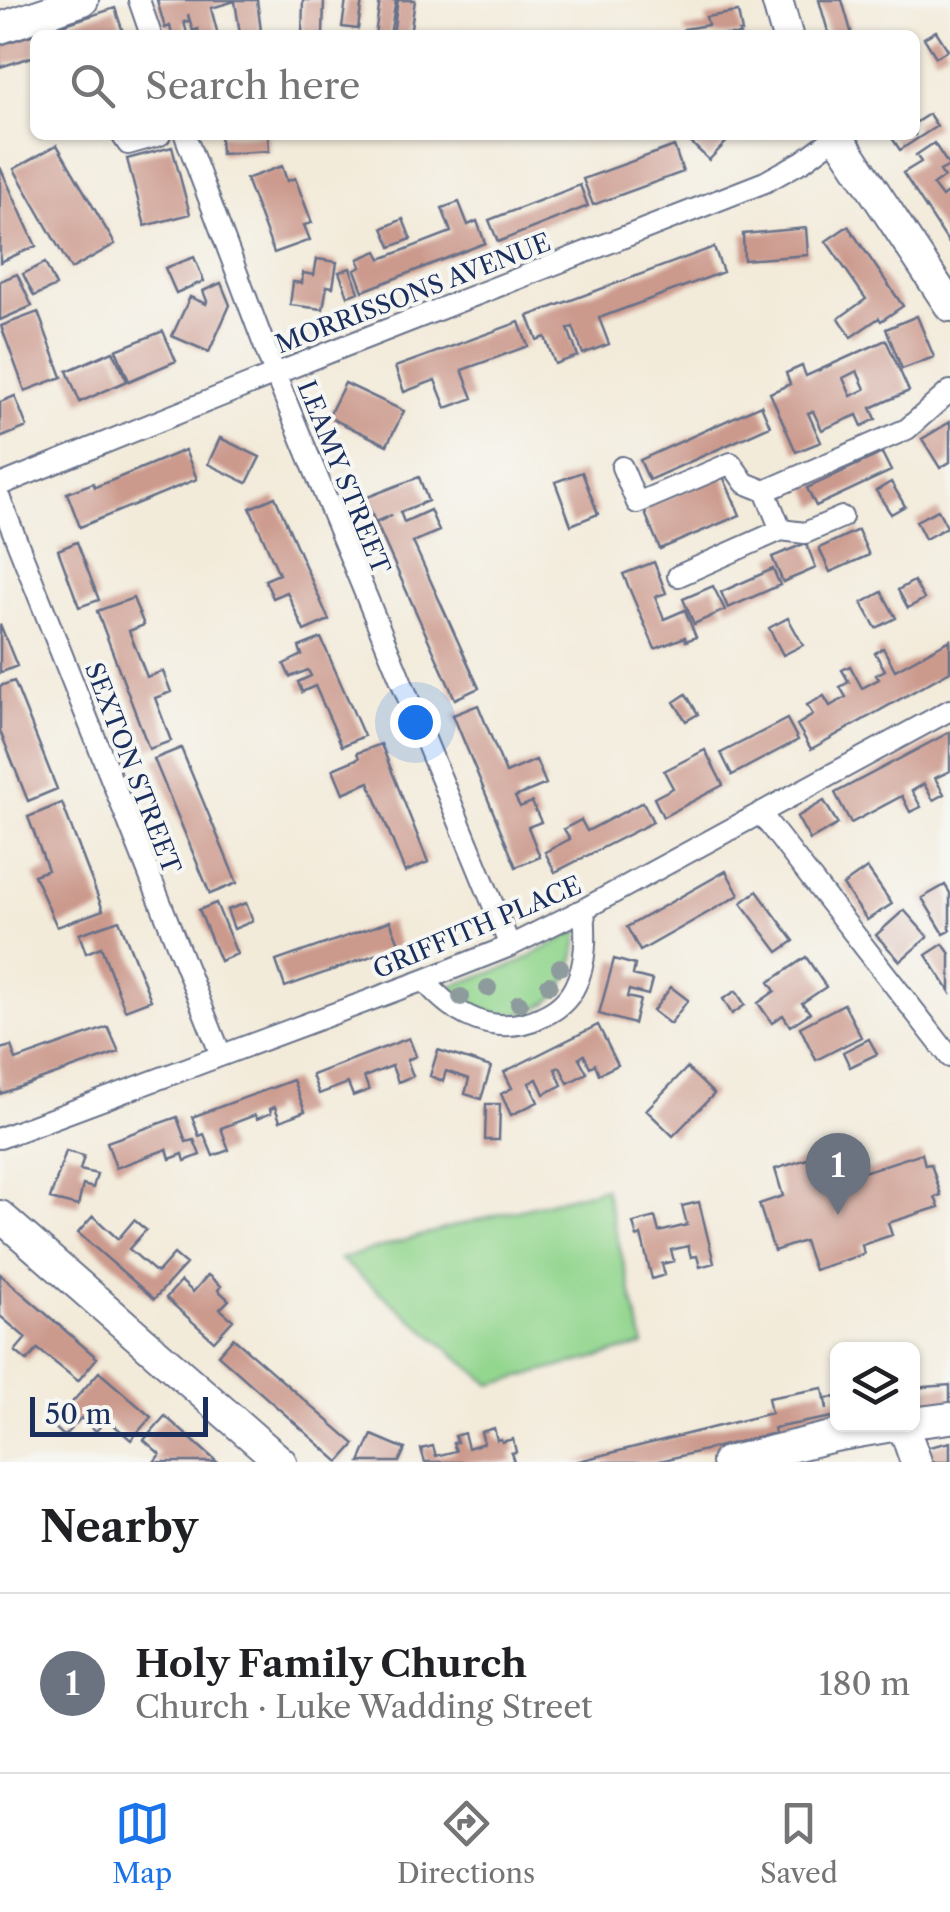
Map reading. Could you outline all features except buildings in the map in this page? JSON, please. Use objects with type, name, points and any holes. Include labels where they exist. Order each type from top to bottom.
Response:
[{"type":"street","points":[[0,28],[83,0]]},
{"type":"street","points":[[139,0],[149,30]]},
{"type":"street","points":[[777,0],[786,30]]},
{"type":"street","name":"LEAMY STREET","points":[[188,140],[274,374],[510,946]]},
{"type":"street","name":"MORRISSONS AVENUE","points":[[0,485],[765,182],[830,140]]},
{"type":"street","points":[[840,140],[950,306]]},
{"type":"street","points":[[622,467],[636,503],[731,463],[745,483],[765,491],[907,429],[950,391]]},
{"type":"street","points":[[765,491],[781,530]]},
{"type":"street","name":"SEXTON STREET","points":[[0,499],[221,1055]]},
{"type":"street","points":[[678,576],[781,530],[805,532],[842,517]]},
{"type":"street","name":"GRIFFITH PLACE","points":[[0,1138],[510,946],[584,910],[950,710]]},
{"type":"street","points":[[761,814],[950,1057]]},
{"type":"street","points":[[424,980],[445,1002],[483,1023],[504,1026],[538,1019],[559,1006],[574,988],[584,952],[584,910]]},
{"type":"street","points":[[0,1216],[281,1462]]},
{"type":"street","points":[[920,1422],[950,1418]]},
{"type":"street","points":[[726,1462],[858,1432]]},
{"type":"street","points":[[907,1432],[916,1462]]},
{"type":"green space","points":[[579,930],[564,984],[539,1008],[523,1013],[490,1012],[458,999],[445,988],[514,965]]},
{"type":"green space","points":[[605,1188],[644,1345],[491,1385],[340,1259],[461,1224]]},
{"type":"place","name":"Holy Family Church","points":[[838,1215]]}]
